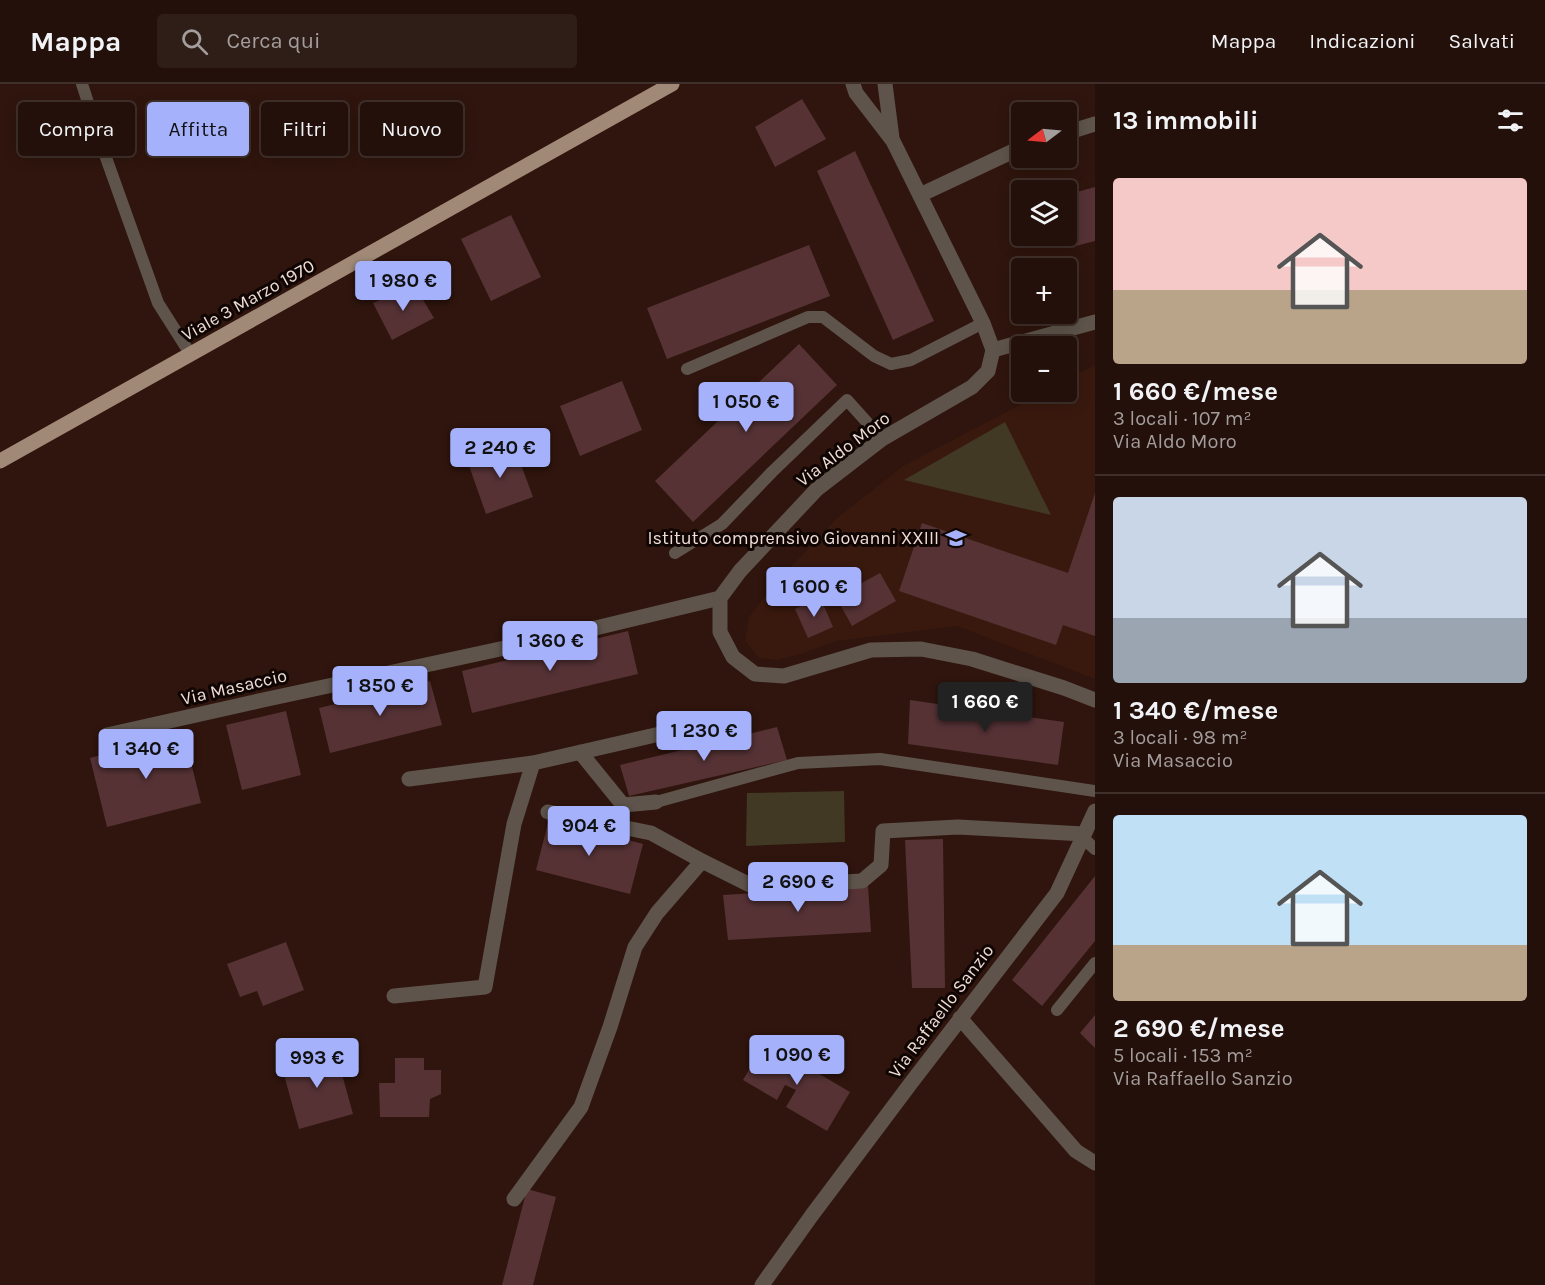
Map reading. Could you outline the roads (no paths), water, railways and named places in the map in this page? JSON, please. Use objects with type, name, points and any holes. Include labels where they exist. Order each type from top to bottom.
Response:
[{"type":"main road","name":"Viale 3 Marzo 1970","points":[[0,461],[672,84]]},
{"type":"street","points":[[839,84],[855,89],[893,141],[983,323],[993,350],[1095,322]]},
{"type":"street","points":[[885,84],[893,141]]},
{"type":"street","points":[[1077,130],[1095,124]]},
{"type":"street","points":[[920,195],[1011,152]]},
{"type":"street","name":"Via Aldo Moro","points":[[720,598],[740,571],[817,489],[882,439],[972,387],[988,371],[993,350]]},
{"type":"street","points":[[720,598],[720,632],[733,657],[755,674],[784,676],[871,650],[921,650],[972,659],[1095,700]]},
{"type":"street","name":"Via Masaccio","points":[[107,735],[579,632],[720,598]]},
{"type":"street","points":[[408,779],[533,763],[699,725]]},
{"type":"street","points":[[580,752],[623,805],[656,802]]},
{"type":"street","points":[[394,996],[485,987],[514,824],[533,763]]},
{"type":"street","name":"Via Raffaello Sanzio","points":[[762,1285],[960,1018],[1057,893],[1095,811]]},
{"type":"street","points":[[548,812],[651,832],[754,887],[862,881],[881,865],[883,831],[958,827],[1084,836]]},
{"type":"street","points":[[514,1199],[581,1107],[610,1027],[635,946],[657,914],[702,861]]},
{"type":"street","points":[[960,1018],[1076,1151],[1095,1163]]},
{"type":"lane","points":[[82,84],[158,303],[191,355]]},
{"type":"lane","points":[[687,369],[808,317],[823,317],[874,356],[891,364],[911,360],[983,323]]},
{"type":"lane","points":[[675,554],[722,524],[847,400],[882,439]]},
{"type":"lane","points":[[656,802],[798,763],[880,759],[1095,790]]},
{"type":"lane","points":[[1084,836],[1095,849]]},
{"type":"lane","points":[[1057,1010],[1095,963]]},
{"type":"place","name":"Istituto comprensivo Giovanni XXIII","points":[[956,538]]}]
